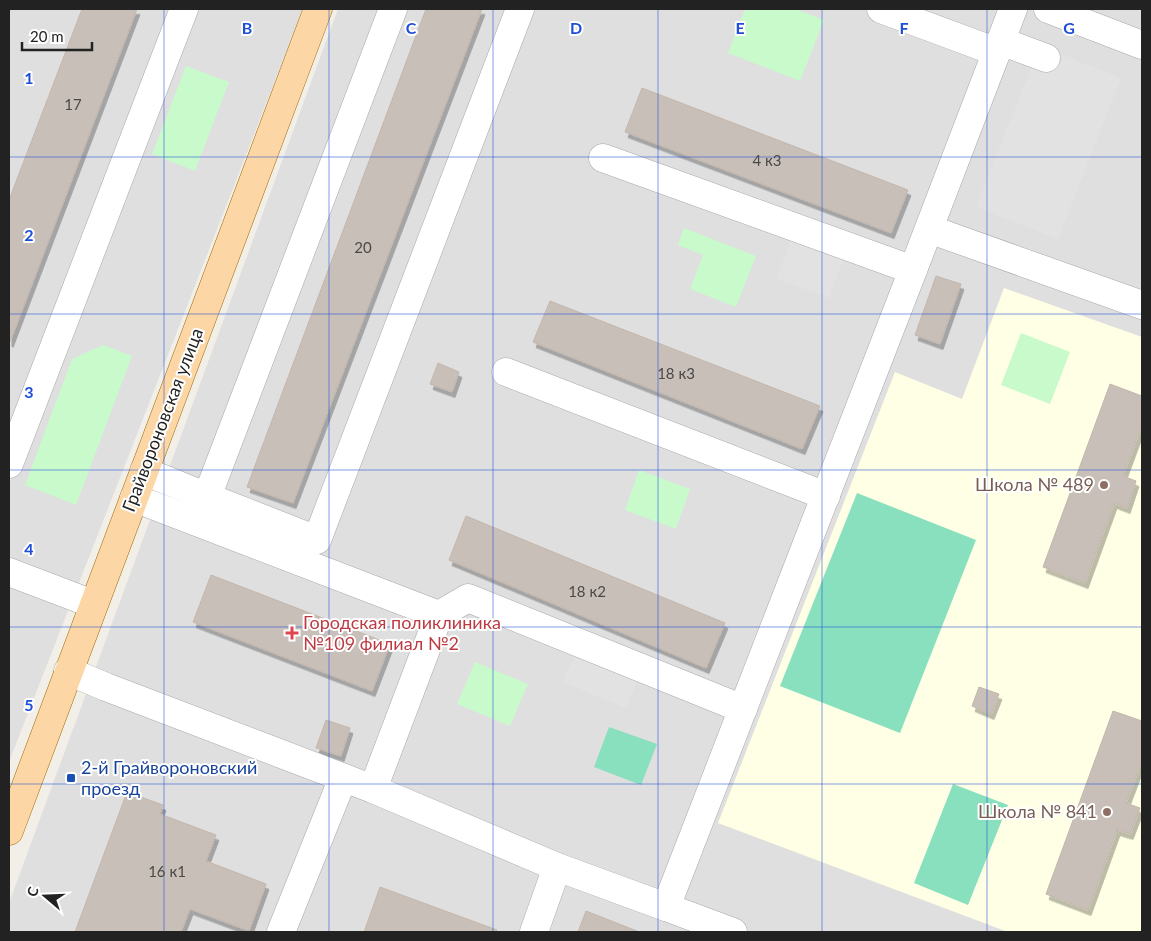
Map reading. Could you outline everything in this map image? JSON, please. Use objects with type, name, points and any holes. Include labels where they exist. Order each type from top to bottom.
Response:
[{"type":"main road","name":"Грайвороновская улица","points":[[9,831],[318,9]]},
{"type":"lane","points":[[9,464],[184,9]]},
{"type":"lane","points":[[207,497],[393,9]]},
{"type":"lane","points":[[144,471],[317,540],[520,9]]},
{"type":"lane","points":[[881,9],[999,47],[1046,58]]},
{"type":"lane","points":[[666,907],[1013,9]]},
{"type":"lane","points":[[1048,9],[1142,45]]},
{"type":"lane","points":[[603,158],[913,270]]},
{"type":"lane","points":[[929,229],[1142,305]]},
{"type":"lane","points":[[506,372],[826,496]]},
{"type":"lane","points":[[134,498],[439,615]]},
{"type":"lane","points":[[9,572],[93,604]]},
{"type":"lane","points":[[373,789],[439,615],[468,598],[743,709]]},
{"type":"lane","points":[[68,671],[373,789],[557,867],[733,932]]},
{"type":"lane","points":[[281,932],[343,778]]},
{"type":"lane","points":[[534,932],[557,867]]},
{"type":"shaded area","points":[[9,9],[303,9],[9,762]]},
{"type":"shaded area","points":[[338,9],[1142,9],[1142,932],[9,932],[9,903]]},
{"type":"shaded area","points":[[1040,46],[1121,78],[1058,239],[976,207]]},
{"type":"shaded area","points":[[796,227],[848,246],[829,298],[776,279]]},
{"type":"shaded area","points":[[1004,288],[1142,337],[1142,932],[1008,932],[718,823],[895,372],[962,399]]},
{"type":"shaded area","points":[[580,643],[643,669],[626,708],[563,682]]},
{"type":"green space","points":[[745,9],[795,9],[824,20],[800,81],[728,53]]},
{"type":"green space","points":[[186,66],[229,82],[195,171],[152,154]]},
{"type":"green space","points":[[684,228],[756,256],[736,307],[690,289],[703,255],[678,245]]},
{"type":"green space","points":[[1021,333],[1070,352],[1050,404],[1001,385]]},
{"type":"green space","points":[[103,345],[132,356],[76,505],[25,485],[72,359]]},
{"type":"green space","points":[[639,470],[690,489],[676,529],[625,510]]},
{"type":"green space","points":[[857,493],[976,540],[900,733],[780,686]]},
{"type":"green space","points":[[475,662],[528,684],[510,726],[457,704]]},
{"type":"green space","points":[[609,727],[657,744],[641,785],[594,767]]},
{"type":"green space","points":[[953,784],[1008,805],[968,905],[914,883]]},
{"type":"building","points":[[82,9],[137,9],[10,342],[9,200]]},
{"type":"building","points":[[426,9],[482,9],[293,503],[247,487]]},
{"type":"building","points":[[642,88],[908,190],[891,233],[625,132]]},
{"type":"building","points":[[936,276],[961,284],[940,344],[915,335]]},
{"type":"building","points":[[550,301],[820,406],[802,449],[533,342]]},
{"type":"building","points":[[438,363],[459,372],[452,392],[430,384]]},
{"type":"building","name":"Школа № 489","points":[[1110,384],[1142,396],[1142,425],[1123,476],[1136,481],[1127,508],[1114,503],[1085,583],[1043,567]]},
{"type":"building","points":[[466,516],[725,623],[706,668],[449,560]]},
{"type":"building","name":"Городская поликлиника №109 филиал №2","points":[[211,575],[390,644],[372,691],[193,622]]},
{"type":"building","points":[[979,687],[999,694],[991,714],[972,706]]},
{"type":"building","name":"Школа № 841","points":[[1113,711],[1142,721],[1142,761],[1126,803],[1140,808],[1130,834],[1117,830],[1088,910],[1046,894]]},
{"type":"building","points":[[326,720],[350,728],[341,756],[316,748]]},
{"type":"building","points":[[127,792],[163,805],[160,814],[216,835],[206,861],[266,884],[249,931],[190,909],[181,932],[75,932]]},
{"type":"building","points":[[380,887],[497,930],[496,932],[364,932]]},
{"type":"building","points":[[586,911],[637,931],[578,932]]},
{"type":"place","name":"Школа № 489","points":[[1104,485]]},
{"type":"place","name":"Городская поликлиника №109 филиал №2","points":[[292,633]]},
{"type":"place","name":"2-й Грайвороновский проезд","points":[[71,778]]},
{"type":"place","name":"Школа № 841","points":[[1107,812]]}]
